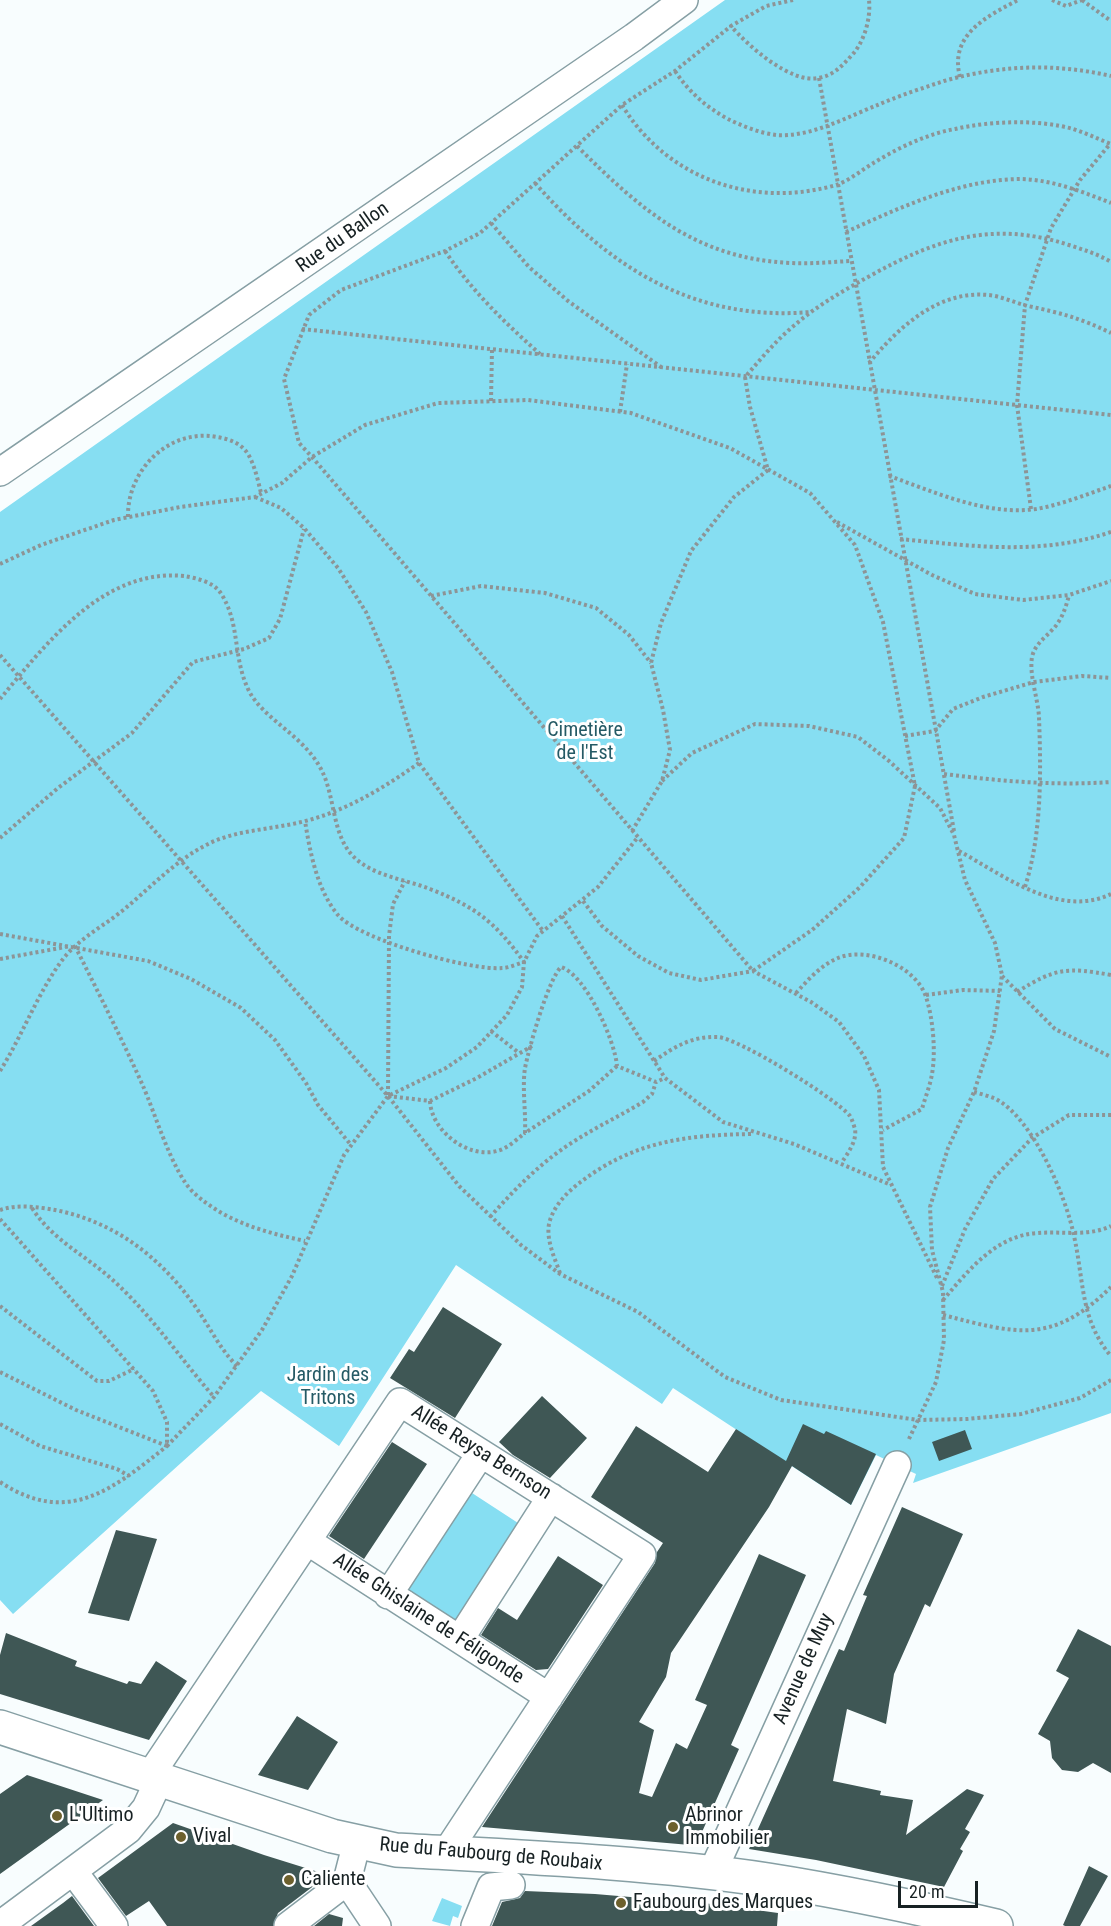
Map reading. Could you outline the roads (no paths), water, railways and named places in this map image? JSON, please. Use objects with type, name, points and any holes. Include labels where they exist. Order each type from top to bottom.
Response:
[{"type":"main road","name":"Rue du Faubourg de Roubaix","points":[[0,1727],[357,1842],[396,1850],[712,1873],[872,1898],[996,1926]]},
{"type":"street","name":"Rue du Ballon","points":[[0,472],[634,38],[684,0]]},
{"type":"street","name":"Allée Reysa Bernson","points":[[0,1925],[129,1830],[146,1808],[154,1778],[400,1402],[642,1555],[446,1853]]},
{"type":"street","points":[[388,1595],[481,1453]]},
{"type":"street","name":"Avenue de Muy","points":[[712,1873],[897,1465]]},
{"type":"street","points":[[460,1639],[551,1497]]},
{"type":"street","name":"Allée Ghislaine de Féligonde","points":[[307,1541],[549,1697]]},
{"type":"street","points":[[288,1926],[347,1881],[357,1842]]},
{"type":"street","points":[[73,1871],[114,1926]]},
{"type":"street","points":[[347,1881],[377,1926]]},
{"type":"street","points":[[475,1926],[491,1887],[511,1885]]},
{"type":"place","name":"L'Ultimo","points":[[57,1816]]},
{"type":"place","name":"Abrinor Immobilier","points":[[673,1827]]},
{"type":"place","name":"Vival","points":[[181,1837]]},
{"type":"place","name":"Caliente","points":[[289,1880]]},
{"type":"place","name":"Faubourg des Marques","points":[[621,1903]]},
{"type":"park label","name":"Cimetière de l'Est","points":[[585,742]]},
{"type":"park label","name":"Jardin des Tritons","points":[[328,1388]]}]
